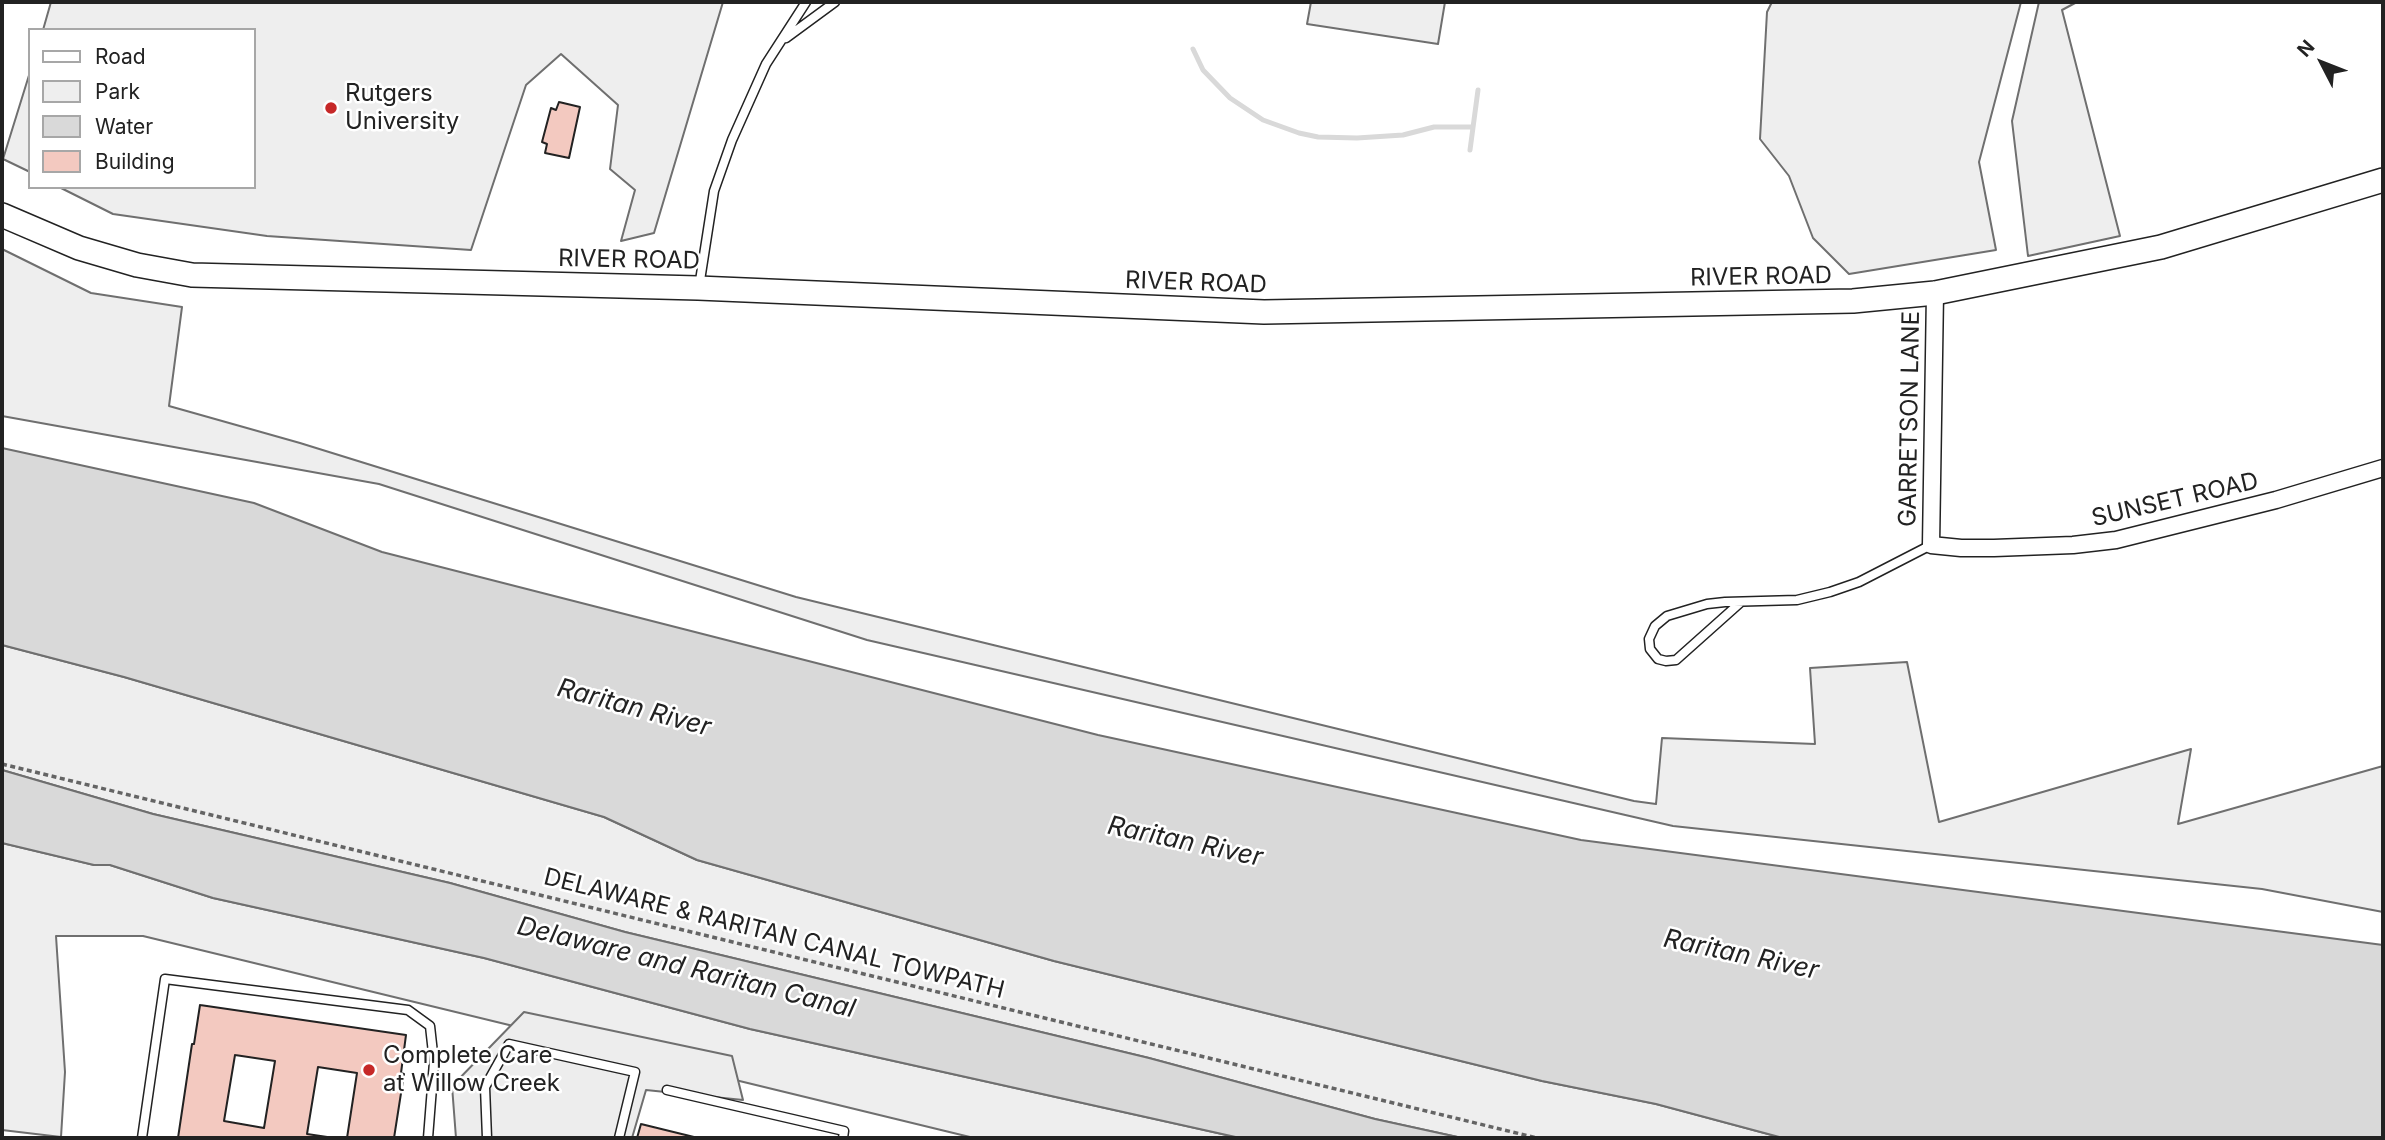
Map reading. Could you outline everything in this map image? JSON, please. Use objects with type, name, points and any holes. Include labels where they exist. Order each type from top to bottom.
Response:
[{"type":"main road","name":"RIVER ROAD","points":[[2,215],[79,248],[137,265],[192,275],[698,288],[1264,312],[1853,301],[1935,293],[2161,247],[2383,180]]},
{"type":"street","name":"GARRETSON LANE","points":[[1931,545],[1935,293]]},
{"type":"street","name":"SUNSET ROAD","points":[[1931,545],[1994,548],[2073,545],[2116,540],[2276,500],[2383,468]]},
{"type":"lane","points":[[698,288],[714,191],[743,111],[766,64],[806,2]]},
{"type":"lane","points":[[780,42],[835,2]]},
{"type":"lane","points":[[1741,602],[1676,660],[1658,659],[1650,649],[1649,639],[1655,626],[1667,616],[1707,604],[1741,602],[1797,600],[1830,592],[1859,582],[1931,545]]},
{"type":"lane","points":[[142,1138],[165,979],[408,1010],[430,1026],[434,1062],[428,1138]]},
{"type":"lane","points":[[487,1138],[485,1087],[509,1044],[635,1072],[619,1138]]},
{"type":"lane","points":[[667,1090],[844,1130],[844,1138]]},
{"type":"path","name":"DELAWARE & RARITAN CANAL TOWPATH","points":[[2,764],[1537,1138]]},
{"type":"green space","points":[[51,2],[723,2],[654,233],[621,241],[635,190],[610,169],[618,105],[561,54],[526,85],[471,250],[267,236],[113,214],[63,189],[256,189],[256,28],[44,28]]},
{"type":"green space","points":[[1311,2],[1445,2],[1438,44],[1307,24]]},
{"type":"green space","points":[[1772,2],[2021,2],[1979,162],[1996,250],[1849,274],[1813,238],[1789,176],[1760,139],[1767,12]]},
{"type":"green space","points":[[2039,2],[2077,2],[2062,10],[2120,236],[2028,256],[2012,121]]},
{"type":"green space","points":[[28,78],[28,171],[3,159]]},
{"type":"green space","points":[[2,249],[91,293],[182,307],[169,406],[300,443],[796,597],[1634,801],[1656,804],[1662,738],[1815,744],[1810,668],[1907,662],[1939,822],[2191,749],[2178,824],[2383,766],[2383,912],[2262,889],[1673,826],[867,640],[379,484],[2,416]]},
{"type":"green space","points":[[2,645],[124,677],[604,817],[697,860],[1054,961],[1542,1081],[1656,1104],[1783,1138],[1462,1138],[1375,1119],[1149,1058],[625,932],[450,883],[153,814],[2,770]]},
{"type":"green space","points":[[2,843],[94,865],[110,865],[213,898],[484,958],[750,1029],[1240,1138],[974,1138],[143,936],[56,936],[65,1072],[61,1137],[2,1130]]},
{"type":"shaded area","points":[[524,1012],[732,1056],[743,1100],[646,1090],[632,1138],[456,1138],[452,1086]]},
{"type":"water","name":"Raritan River","points":[[2,448],[254,503],[382,552],[1098,735],[1581,840],[2383,945],[2383,1138],[1783,1138],[1656,1104],[1542,1081],[1054,961],[697,860],[604,817],[124,677],[2,645]]},
{"type":"water","name":"Delaware and Raritan Canal","points":[[2,770],[153,814],[450,883],[625,932],[1149,1058],[1375,1119],[1462,1138],[1240,1138],[750,1029],[484,958],[213,898],[110,865],[94,865],[2,843]]},
{"type":"building","points":[[559,102],[580,107],[569,158],[545,153],[547,144],[542,142],[551,108],[556,110]]},
{"type":"building","name":"Complete Care at Willow Creek","points":[[200,1005],[406,1035],[401,1073],[404,1074],[394,1138],[347,1138],[357,1073],[318,1067],[307,1134],[334,1138],[178,1138]],"holes":[[[235,1055],[275,1061],[264,1128],[224,1121]]]},
{"type":"building","points":[[641,1124],[698,1138],[637,1138]]},
{"type":"waterway","points":[[1193,49],[1203,70],[1230,98],[1263,120],[1299,133],[1318,137],[1357,138],[1403,135],[1434,127],[1473,127]]},
{"type":"waterway","points":[[1470,150],[1478,90]]},
{"type":"place","name":"Rutgers University","points":[[331,108]]},
{"type":"place","name":"Complete Care at Willow Creek","points":[[369,1070]]}]
